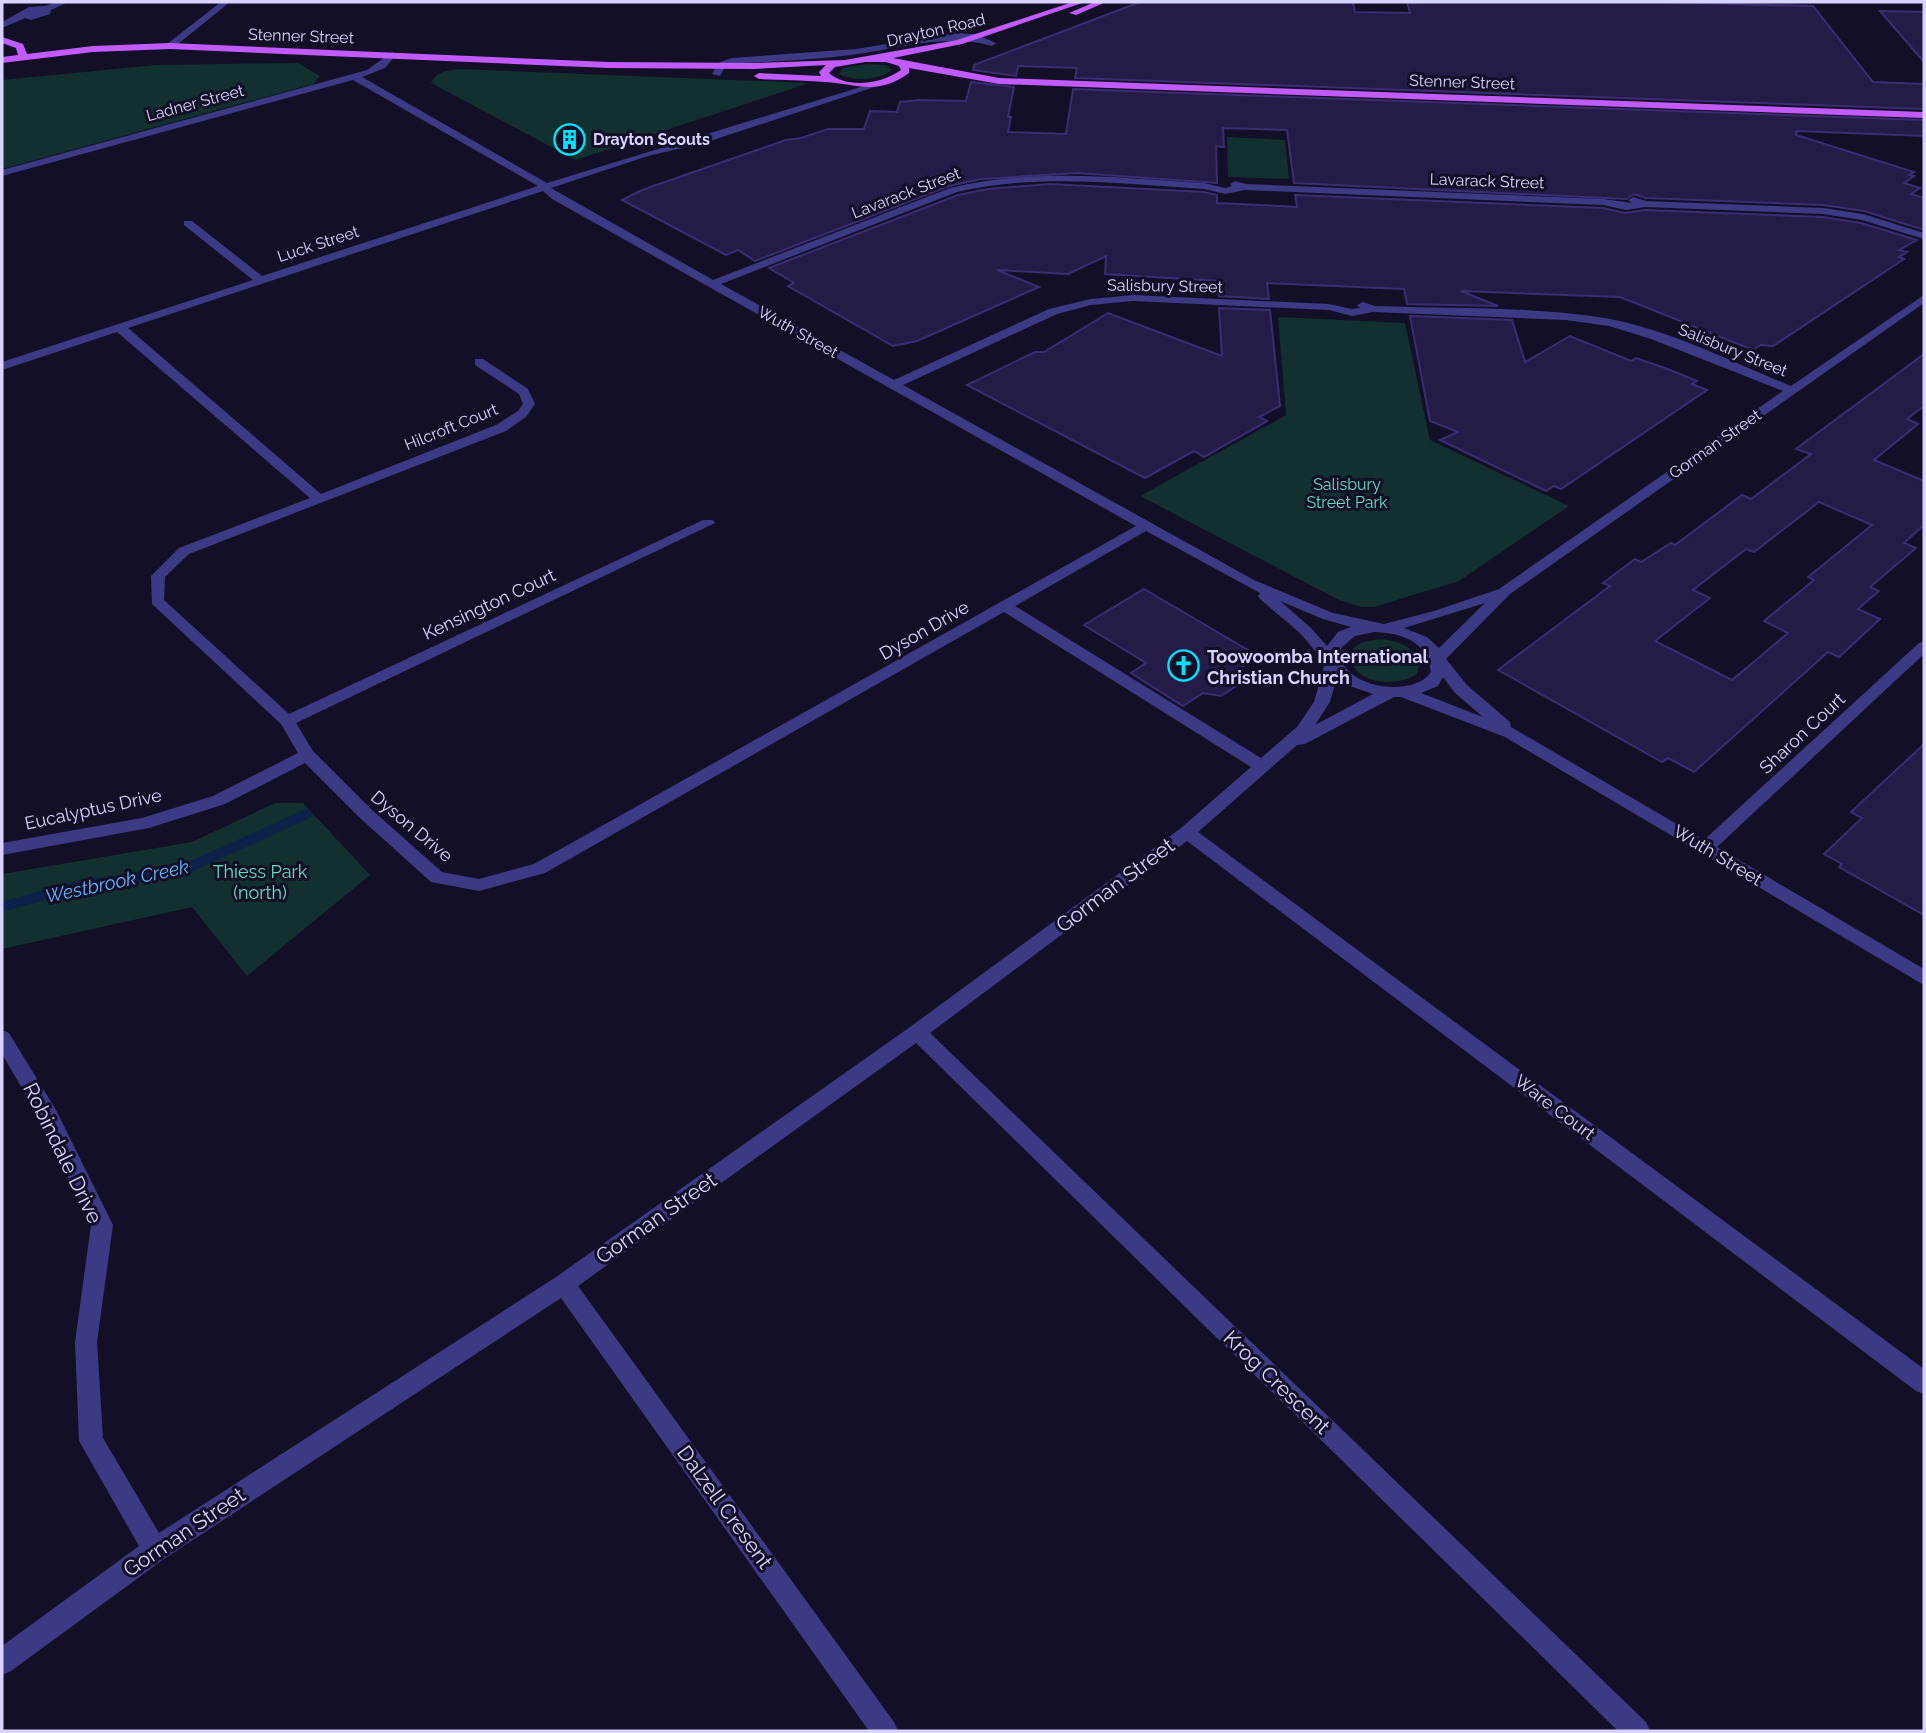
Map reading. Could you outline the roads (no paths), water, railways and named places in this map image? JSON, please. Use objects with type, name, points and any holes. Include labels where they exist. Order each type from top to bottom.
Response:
[{"type":"main road","name":"Drayton Road","points":[[842,62],[944,46],[1081,2]]},
{"type":"main road","points":[[1016,35],[1102,2]]},
{"type":"main road","name":"Drayton Road","points":[[904,64],[931,55],[950,55],[1005,39]]},
{"type":"main road","points":[[2,40],[20,46],[23,57]]},
{"type":"main road","name":"Stenner Street","points":[[2,60],[93,49],[170,46],[719,69],[830,79],[854,84],[917,79],[999,81],[1924,115]]},
{"type":"main road","points":[[950,55],[946,68],[954,75]]},
{"type":"main road","name":"Stenner Street","points":[[876,58],[954,75],[999,81]]},
{"type":"main road","name":"Stenner Street","points":[[719,69],[842,62]]},
{"type":"main road","points":[[830,79],[824,72],[842,62]]},
{"type":"main road","points":[[884,81],[904,74],[907,68],[904,64]]},
{"type":"street","points":[[2,25],[24,14],[64,2]]},
{"type":"street","points":[[170,46],[226,2]]},
{"type":"street","points":[[13,10],[24,14]]},
{"type":"street","points":[[719,69],[737,61],[856,51],[954,36],[975,37],[992,43]]},
{"type":"street","name":"Ladner Street","points":[[2,173],[353,76],[382,66],[392,55]]},
{"type":"street","name":"Wuth Street","points":[[353,76],[545,186],[549,193],[1249,583],[1328,616],[1378,628]]},
{"type":"street","name":"Luck Street","points":[[645,154],[682,136],[742,116],[818,96],[830,88],[830,79]]},
{"type":"street","name":"Luck Street","points":[[2,366],[545,186],[645,154],[701,141],[884,81]]},
{"type":"street","name":"Lavarack Street","points":[[712,284],[954,190],[985,182],[1037,178],[1204,186],[1225,191],[1245,187],[1603,202],[1626,207],[1644,204],[1823,211],[1872,220],[1924,236]]},
{"type":"street","points":[[188,223],[260,280]]},
{"type":"street","name":"Salisbury Street","points":[[893,385],[1053,311],[1091,302],[1133,298],[1329,307],[1352,313],[1373,309],[1566,317],[1610,323],[1655,336],[1791,390]]},
{"type":"street","name":"Gorman Street","points":[[1438,660],[1505,591],[1924,298]]},
{"type":"street","points":[[119,327],[319,499]]},
{"type":"street","name":"Hilcroft Court","points":[[319,499],[501,428],[522,414],[529,404],[524,392],[480,362]]},
{"type":"street","name":"Dyson Drive","points":[[319,499],[184,551],[158,576],[157,601],[287,721],[307,755],[365,813],[437,877],[480,885],[539,869],[1145,526]]},
{"type":"street","name":"Kensington Court","points":[[287,721],[708,523]]},
{"type":"street","name":"Wuth Street","points":[[1249,583],[1299,625],[1333,663]]},
{"type":"street","name":"Gorman Street","points":[[1378,628],[1439,614],[1505,591]]},
{"type":"street","points":[[1006,606],[1263,767]]},
{"type":"street","points":[[1378,628],[1417,638],[1430,648],[1438,660],[1438,671],[1432,681],[1406,693],[1388,693],[1353,683],[1341,674],[1333,663],[1332,652],[1336,642],[1357,630],[1378,628]]},
{"type":"street","name":"Sharon Court","points":[[1706,848],[1924,646]]},
{"type":"street","name":"Wuth Street","points":[[1438,660],[1461,689],[1511,733]]},
{"type":"street","name":"Gorman Street","points":[[1290,745],[1322,702],[1333,663]]},
{"type":"street","name":"Gorman Street","points":[[2,1662],[155,1549],[564,1284],[917,1032],[1187,832],[1290,745],[1388,693]]},
{"type":"street","name":"Wuth Street","points":[[1406,693],[1511,733],[1924,978]]},
{"type":"street","name":"Eucalyptus Drive","points":[[2,849],[144,824],[219,800],[307,755]]},
{"type":"street","name":"Ware Court","points":[[1187,832],[1924,1383]]},
{"type":"street","name":"Krog Crescent","points":[[917,1032],[1637,1731]]},
{"type":"street","name":"Robindale Drive","points":[[2,1038],[49,1116],[102,1224],[86,1342],[91,1441],[155,1549]]},
{"type":"street","name":"Dalzell Cresent","points":[[564,1284],[886,1731]]},
{"type":"waterway","name":"Westbrook Creek","points":[[2,907],[81,885],[181,871],[307,814]]},
{"type":"place","name":"Drayton Scouts","points":[[570,139]]},
{"type":"place","name":"Toowoomba International Christian Church","points":[[1184,666]]},
{"type":"park label","name":"Salisbury Street Park","points":[[1347,493]]},
{"type":"park label","name":"Thiess Park (north)","points":[[260,882]]}]
